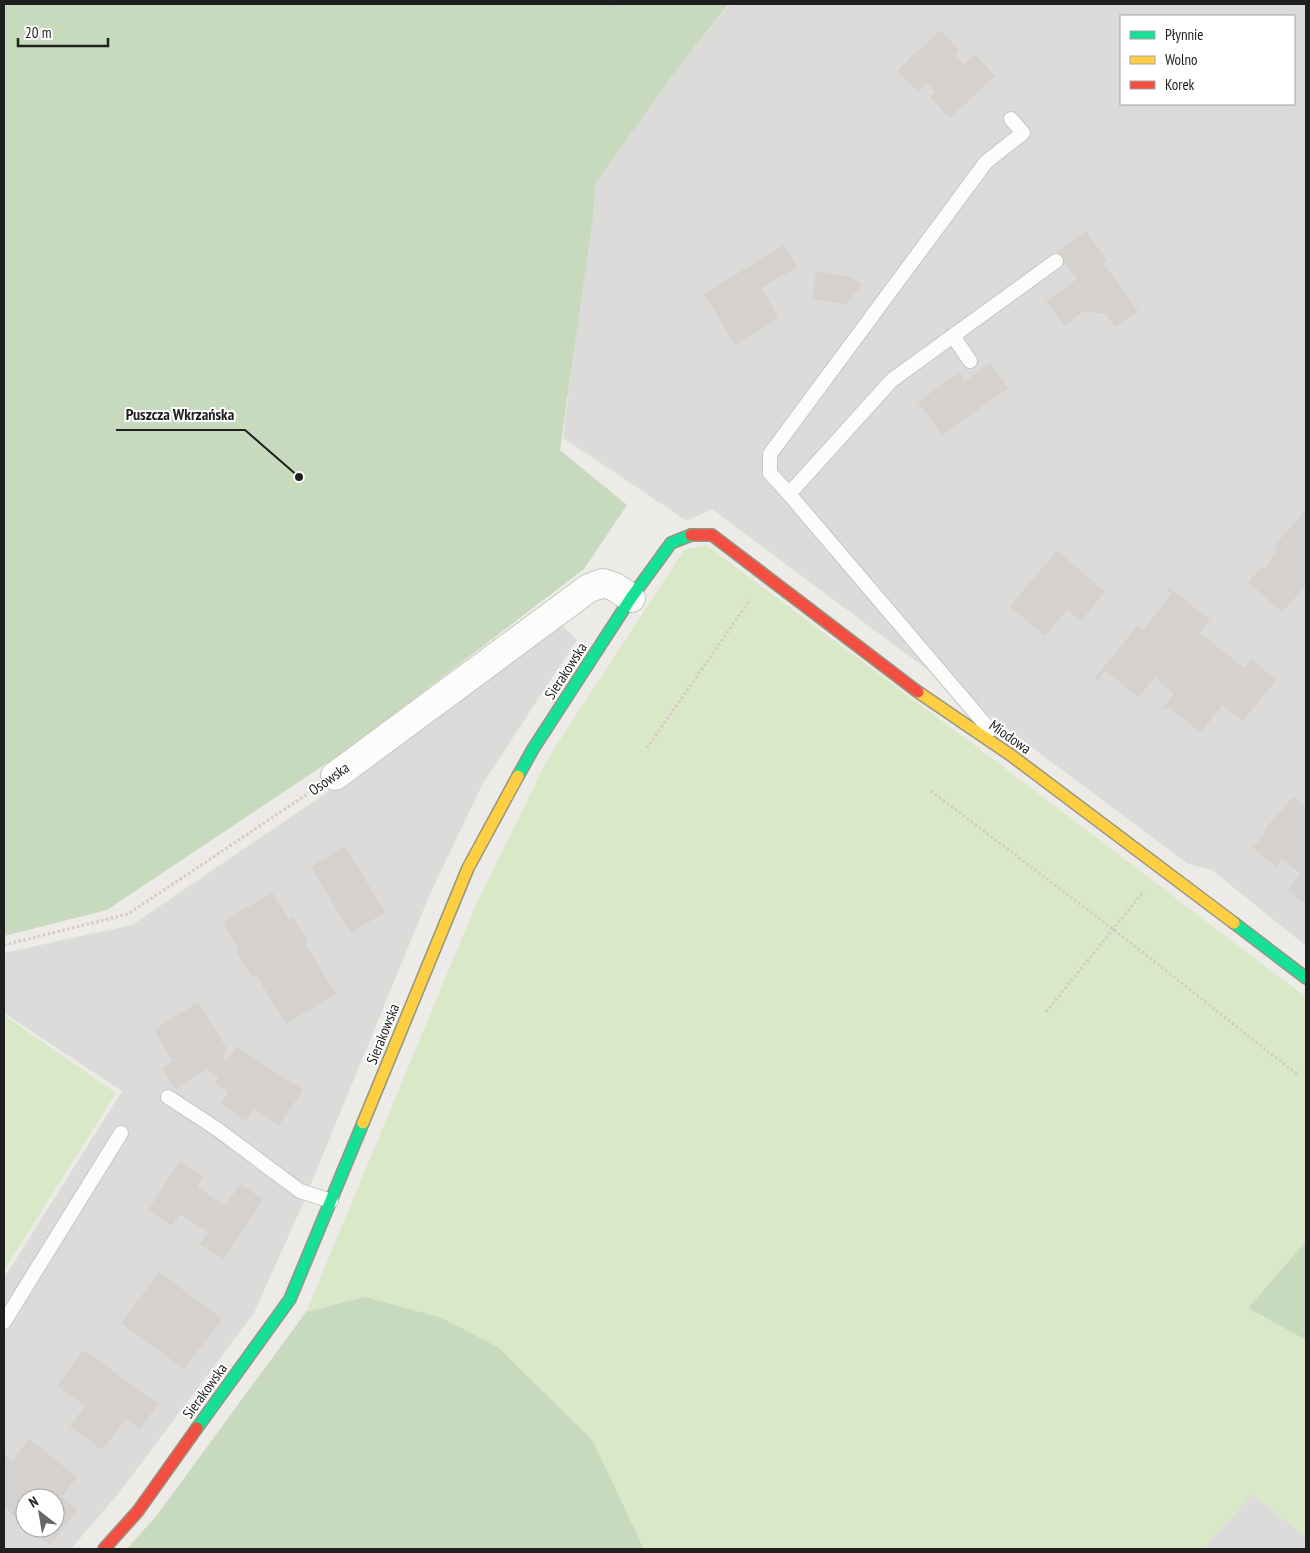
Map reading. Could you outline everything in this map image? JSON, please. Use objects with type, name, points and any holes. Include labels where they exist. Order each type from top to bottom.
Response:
[{"type":"street","name":"Miodowa","points":[[692,534],[712,535],[921,694],[1012,756],[1306,978]]},
{"type":"street","name":"Sierakowska","points":[[104,1549],[138,1510],[290,1299],[468,868],[533,749],[631,598],[671,543],[680,537],[692,534]]},
{"type":"street","name":"Osowska","points":[[335,776],[588,588],[603,583],[615,587],[631,598]]},
{"type":"lane","points":[[1011,119],[1024,133],[986,162],[770,454],[770,473],[1012,756]]},
{"type":"lane","points":[[789,494],[892,380],[1056,261]]},
{"type":"lane","points":[[953,336],[970,361]]},
{"type":"lane","points":[[168,1097],[217,1129],[300,1191],[331,1201]]},
{"type":"lane","points":[[4,1322],[121,1133]]},
{"type":"path","points":[[605,4],[610,7],[618,4]]},
{"type":"path","points":[[647,748],[766,577]]},
{"type":"path","name":"Osowska","points":[[4,945],[128,914],[335,776]]},
{"type":"path","points":[[931,791],[1113,929],[1298,1075]]},
{"type":"path","points":[[1046,1012],[1162,869]]},
{"type":"shaded area","points":[[730,4],[1306,4],[1306,946],[1212,870],[1188,864],[712,509],[687,521],[563,438],[595,184],[680,65]]},
{"type":"shaded area","points":[[560,623],[577,640],[483,783],[430,894],[301,1208],[254,1313],[118,1494],[71,1549],[4,1549],[4,1278],[122,1091],[4,1013],[4,953],[132,925],[364,767]]},
{"type":"shaded area","points":[[1252,1494],[1306,1537],[1306,1549],[1203,1549]]},
{"type":"green space","points":[[4,4],[729,4],[680,65],[595,184],[593,217],[560,450],[627,505],[584,569],[348,749],[107,910],[4,936]]},
{"type":"green space","points":[[706,545],[977,747],[1306,997],[1306,1241],[1248,1308],[1306,1340],[1306,1537],[1252,1494],[1203,1549],[644,1549],[593,1441],[365,1297],[306,1312],[477,902],[548,758],[684,550]]},
{"type":"green space","points":[[4,1015],[116,1093],[4,1271]]},
{"type":"green space","points":[[1306,1241],[1306,1340],[1248,1308]]},
{"type":"green space","points":[[365,1297],[442,1318],[499,1348],[593,1441],[644,1549],[127,1549],[157,1515],[306,1312]]},
{"type":"building","points":[[940,30],[960,51],[955,56],[964,64],[975,54],[995,76],[950,118],[930,97],[936,91],[927,83],[918,92],[897,71]]},
{"type":"building","points":[[1086,231],[1107,260],[1103,263],[1138,311],[1115,327],[1105,314],[1084,311],[1064,326],[1046,301],[1077,279],[1057,252]]},
{"type":"building","points":[[784,245],[797,267],[761,288],[779,318],[735,345],[704,294]]},
{"type":"building","points":[[816,272],[851,277],[862,284],[847,304],[812,299]]},
{"type":"building","points":[[990,363],[1008,388],[942,435],[918,402],[959,372],[965,381]]},
{"type":"building","points":[[1305,511],[1306,586],[1282,612],[1248,582],[1263,566],[1265,568],[1271,562],[1272,556],[1278,549],[1274,546]]},
{"type":"building","points":[[1057,551],[1105,592],[1081,621],[1067,610],[1045,636],[1010,606]]},
{"type":"building","points":[[1169,587],[1210,620],[1200,633],[1244,668],[1251,659],[1276,680],[1243,721],[1222,705],[1201,733],[1168,707],[1165,711],[1163,708],[1174,694],[1155,677],[1138,697],[1106,671],[1097,681],[1095,678],[1138,625],[1143,630],[1172,594],[1166,590]]},
{"type":"building","points":[[1293,797],[1306,807],[1306,905],[1288,890],[1301,874],[1282,859],[1276,867],[1253,848],[1266,831],[1264,830]]},
{"type":"building","points":[[345,846],[385,912],[351,933],[311,867]]},
{"type":"building","points":[[272,892],[289,919],[293,917],[308,942],[305,944],[336,994],[286,1024],[256,975],[252,977],[236,951],[239,949],[223,922]]},
{"type":"building","points":[[198,1002],[227,1049],[222,1057],[227,1060],[237,1047],[303,1090],[279,1125],[254,1109],[246,1121],[221,1104],[228,1092],[214,1083],[219,1077],[207,1069],[175,1089],[162,1068],[173,1061],[154,1030]]},
{"type":"building","points":[[180,1161],[204,1177],[197,1187],[225,1206],[240,1184],[263,1199],[223,1260],[200,1244],[208,1232],[180,1214],[172,1226],[148,1210]]},
{"type":"building","points":[[159,1272],[222,1319],[184,1369],[121,1323]]},
{"type":"building","points":[[84,1350],[158,1404],[140,1429],[126,1419],[102,1450],[70,1426],[85,1406],[57,1386]]},
{"type":"building","points":[[29,1439],[77,1477],[65,1493],[65,1488],[15,1488],[15,1517],[4,1508],[4,1454],[12,1461]]},
{"type":"building","points":[[65,1499],[78,1510],[65,1526]]},
{"type":"building","points":[[41,1538],[56,1538],[50,1545]]},
{"type":"traffic: fast","points":[[518,776],[533,749],[631,598],[671,543],[691,535]]},
{"type":"traffic: fast","points":[[1234,923],[1306,978]]},
{"type":"traffic: fast","points":[[197,1428],[290,1299],[363,1123]]},
{"type":"traffic: slow","points":[[918,692],[1012,756],[1234,923]]},
{"type":"traffic: slow","points":[[363,1123],[468,868],[518,776]]},
{"type":"traffic: jam","points":[[691,535],[712,535],[918,692]]},
{"type":"traffic: jam","points":[[104,1549],[138,1511],[197,1428]]},
{"type":"place","name":"Puszcza Wkrzańska","points":[[299,477]]}]
